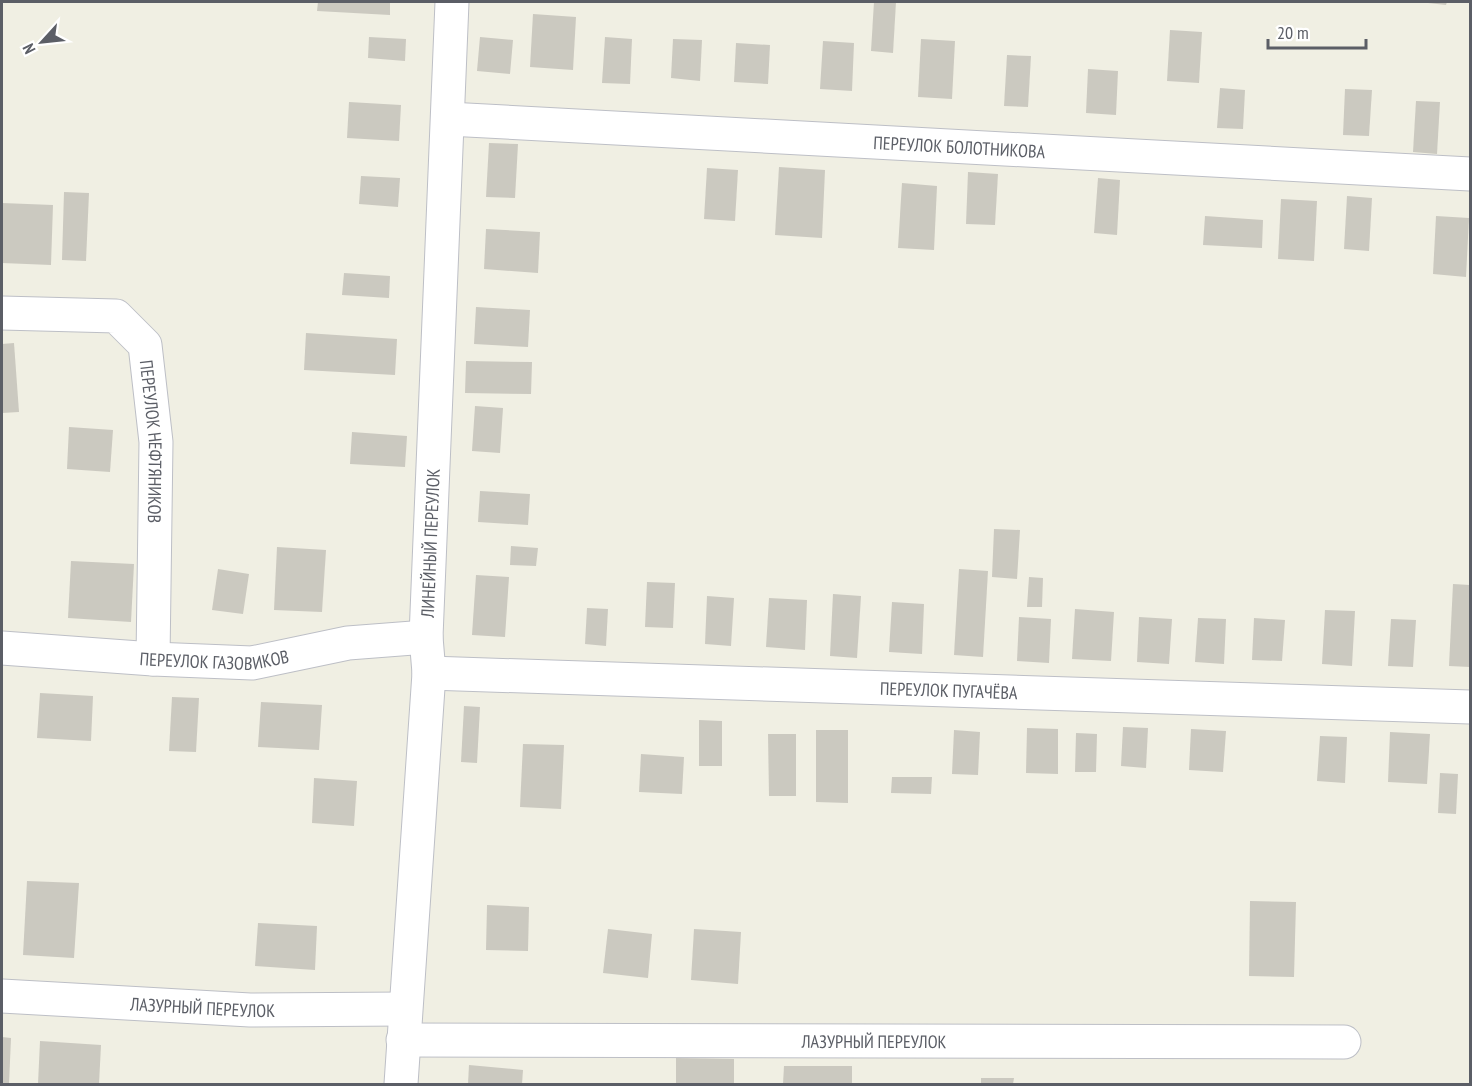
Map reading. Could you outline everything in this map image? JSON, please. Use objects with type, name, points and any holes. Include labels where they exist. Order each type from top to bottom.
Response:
[{"type":"street","name":"ЛИНЕЙНЫЙ ПЕРЕУЛОК","points":[[401,1084],[429,673],[426,637],[452,2]]},
{"type":"street","name":"ПЕРЕУЛОК БОЛОТНИКОВА","points":[[448,118],[1470,174]]},
{"type":"street","name":"ПЕРЕУЛОК НЕФТЯНИКОВ","points":[[2,313],[116,316],[145,345],[156,442],[153,659]]},
{"type":"street","name":"ПЕРЕУЛОК ГАЗОВИКОВ","points":[[2,648],[153,659],[252,663],[348,643],[426,637]]},
{"type":"street","name":"ПЕРЕУЛОК ПУГАЧЁВА","points":[[429,673],[1470,708]]},
{"type":"street","name":"ЛАЗУРНЫЙ ПЕРЕУЛОК","points":[[2,996],[249,1010],[404,1025],[1344,1042]]},
{"type":"building","points":[[318,2],[390,2],[390,15],[317,11]]},
{"type":"building","points":[[874,2],[896,2],[893,53],[871,51]]},
{"type":"building","points":[[1428,2],[1447,2],[1446,5]]},
{"type":"building","points":[[533,14],[576,17],[573,70],[530,67]]},
{"type":"building","points":[[1170,30],[1202,32],[1199,83],[1167,81]]},
{"type":"building","points":[[369,37],[406,39],[405,61],[368,58]]},
{"type":"building","points":[[480,37],[513,40],[510,74],[477,71]]},
{"type":"building","points":[[605,37],[632,39],[630,84],[602,83]]},
{"type":"building","points":[[673,39],[702,40],[700,81],[671,78]]},
{"type":"building","points":[[921,39],[955,41],[952,99],[918,97]]},
{"type":"building","points":[[823,41],[854,43],[852,91],[820,89]]},
{"type":"building","points":[[736,43],[770,45],[768,84],[734,82]]},
{"type":"building","points":[[1007,55],[1031,56],[1028,107],[1004,106]]},
{"type":"building","points":[[1088,69],[1118,71],[1116,115],[1086,113]]},
{"type":"building","points":[[1220,88],[1245,90],[1243,129],[1217,128]]},
{"type":"building","points":[[1345,89],[1372,90],[1369,136],[1343,135]]},
{"type":"building","points":[[1416,101],[1440,102],[1437,154],[1413,152]]},
{"type":"building","points":[[349,102],[401,105],[399,141],[347,138]]},
{"type":"building","points":[[489,143],[518,144],[515,198],[486,197]]},
{"type":"building","points":[[779,167],[825,170],[822,238],[775,235]]},
{"type":"building","points":[[707,168],[738,170],[735,221],[704,219]]},
{"type":"building","points":[[968,172],[998,174],[995,225],[966,224]]},
{"type":"building","points":[[361,176],[400,178],[398,207],[359,204]]},
{"type":"building","points":[[1098,178],[1120,180],[1117,235],[1094,233]]},
{"type":"building","points":[[902,183],[937,186],[934,250],[898,248]]},
{"type":"building","points":[[64,192],[89,193],[86,261],[62,260]]},
{"type":"building","points":[[1347,196],[1372,198],[1369,251],[1344,249]]},
{"type":"building","points":[[1281,199],[1317,201],[1314,261],[1278,259]]},
{"type":"building","points":[[2,203],[53,205],[51,265],[2,263]]},
{"type":"building","points":[[1205,216],[1263,220],[1262,248],[1203,245]]},
{"type":"building","points":[[1436,216],[1469,218],[1466,277],[1433,274]]},
{"type":"building","points":[[486,229],[540,232],[538,273],[484,269]]},
{"type":"building","points":[[344,273],[390,276],[389,298],[342,295]]},
{"type":"building","points":[[476,307],[530,310],[528,347],[474,344]]},
{"type":"building","points":[[306,333],[397,339],[395,375],[304,370]]},
{"type":"building","points":[[14,343],[19,412],[2,413],[2,344]]},
{"type":"building","points":[[466,361],[532,362],[531,394],[465,393]]},
{"type":"building","points":[[475,406],[503,408],[500,453],[472,451]]},
{"type":"building","points":[[69,427],[113,430],[110,472],[67,469]]},
{"type":"building","points":[[352,432],[407,436],[405,467],[350,464]]},
{"type":"building","points":[[480,491],[530,494],[528,525],[478,522]]},
{"type":"building","points":[[994,529],[1020,530],[1017,579],[992,577]]},
{"type":"building","points":[[511,546],[538,548],[536,566],[510,565]]},
{"type":"building","points":[[277,547],[326,550],[322,612],[274,610]]},
{"type":"building","points":[[71,561],[134,564],[131,622],[68,618]]},
{"type":"building","points":[[218,569],[249,574],[243,614],[212,610]]},
{"type":"building","points":[[959,569],[988,571],[983,657],[954,655]]},
{"type":"building","points":[[476,575],[509,577],[505,637],[472,635]]},
{"type":"building","points":[[1029,577],[1043,578],[1042,607],[1027,607]]},
{"type":"building","points":[[647,582],[675,583],[673,628],[645,627]]},
{"type":"building","points":[[1453,584],[1470,585],[1470,667],[1449,666]]},
{"type":"building","points":[[833,594],[861,596],[857,658],[830,656]]},
{"type":"building","points":[[707,596],[734,598],[731,646],[705,644]]},
{"type":"building","points":[[769,598],[807,600],[805,650],[766,647]]},
{"type":"building","points":[[892,602],[924,604],[922,654],[889,652]]},
{"type":"building","points":[[587,608],[608,609],[606,646],[585,644]]},
{"type":"building","points":[[1075,609],[1114,612],[1111,661],[1072,659]]},
{"type":"building","points":[[1325,610],[1355,611],[1352,666],[1322,664]]},
{"type":"building","points":[[1019,617],[1051,619],[1049,663],[1017,661]]},
{"type":"building","points":[[1139,617],[1172,619],[1169,664],[1137,662]]},
{"type":"building","points":[[1198,618],[1226,619],[1224,664],[1195,662]]},
{"type":"building","points":[[1254,618],[1285,620],[1282,661],[1252,660]]},
{"type":"building","points":[[1391,619],[1416,620],[1413,667],[1388,666]]},
{"type":"building","points":[[40,693],[93,696],[91,741],[37,738]]},
{"type":"building","points":[[172,697],[199,698],[196,752],[169,751]]},
{"type":"building","points":[[261,702],[322,705],[319,750],[258,747]]},
{"type":"building","points":[[464,706],[480,707],[477,763],[461,762]]},
{"type":"building","points":[[699,720],[722,721],[722,766],[699,766]]},
{"type":"building","points":[[1123,727],[1148,728],[1146,768],[1121,766]]},
{"type":"building","points":[[1027,728],[1058,729],[1058,774],[1026,773]]},
{"type":"building","points":[[1191,729],[1226,731],[1223,772],[1189,770]]},
{"type":"building","points":[[816,730],[848,730],[848,803],[816,802]]},
{"type":"building","points":[[954,730],[980,732],[978,775],[952,774]]},
{"type":"building","points":[[1390,732],[1430,734],[1427,784],[1388,782]]},
{"type":"building","points":[[1076,733],[1097,734],[1096,772],[1075,772]]},
{"type":"building","points":[[768,734],[796,734],[796,796],[769,796]]},
{"type":"building","points":[[1320,736],[1347,737],[1345,783],[1317,781]]},
{"type":"building","points":[[523,744],[564,745],[561,809],[520,807]]},
{"type":"building","points":[[641,754],[684,757],[682,794],[639,792]]},
{"type":"building","points":[[1440,773],[1458,774],[1456,814],[1438,813]]},
{"type":"building","points":[[892,777],[932,777],[931,794],[891,793]]},
{"type":"building","points":[[314,778],[357,781],[354,826],[312,823]]},
{"type":"building","points":[[27,881],[79,883],[74,958],[23,955]]},
{"type":"building","points":[[1250,901],[1296,902],[1294,977],[1249,976]]},
{"type":"building","points":[[487,905],[529,907],[528,951],[486,950]]},
{"type":"building","points":[[258,923],[317,926],[315,970],[255,966]]},
{"type":"building","points":[[608,929],[652,934],[648,978],[603,973]]},
{"type":"building","points":[[694,929],[741,932],[738,984],[691,980]]},
{"type":"building","points":[[2,1037],[11,1038],[9,1084],[2,1084]]},
{"type":"building","points":[[40,1041],[101,1045],[99,1084],[38,1084]]},
{"type":"building","points":[[676,1058],[734,1059],[734,1084],[676,1084]]},
{"type":"building","points":[[469,1065],[523,1070],[522,1084],[468,1084]]},
{"type":"building","points":[[784,1066],[852,1066],[852,1084],[783,1084]]},
{"type":"building","points":[[981,1078],[1014,1078],[1013,1084],[981,1084]]}]
